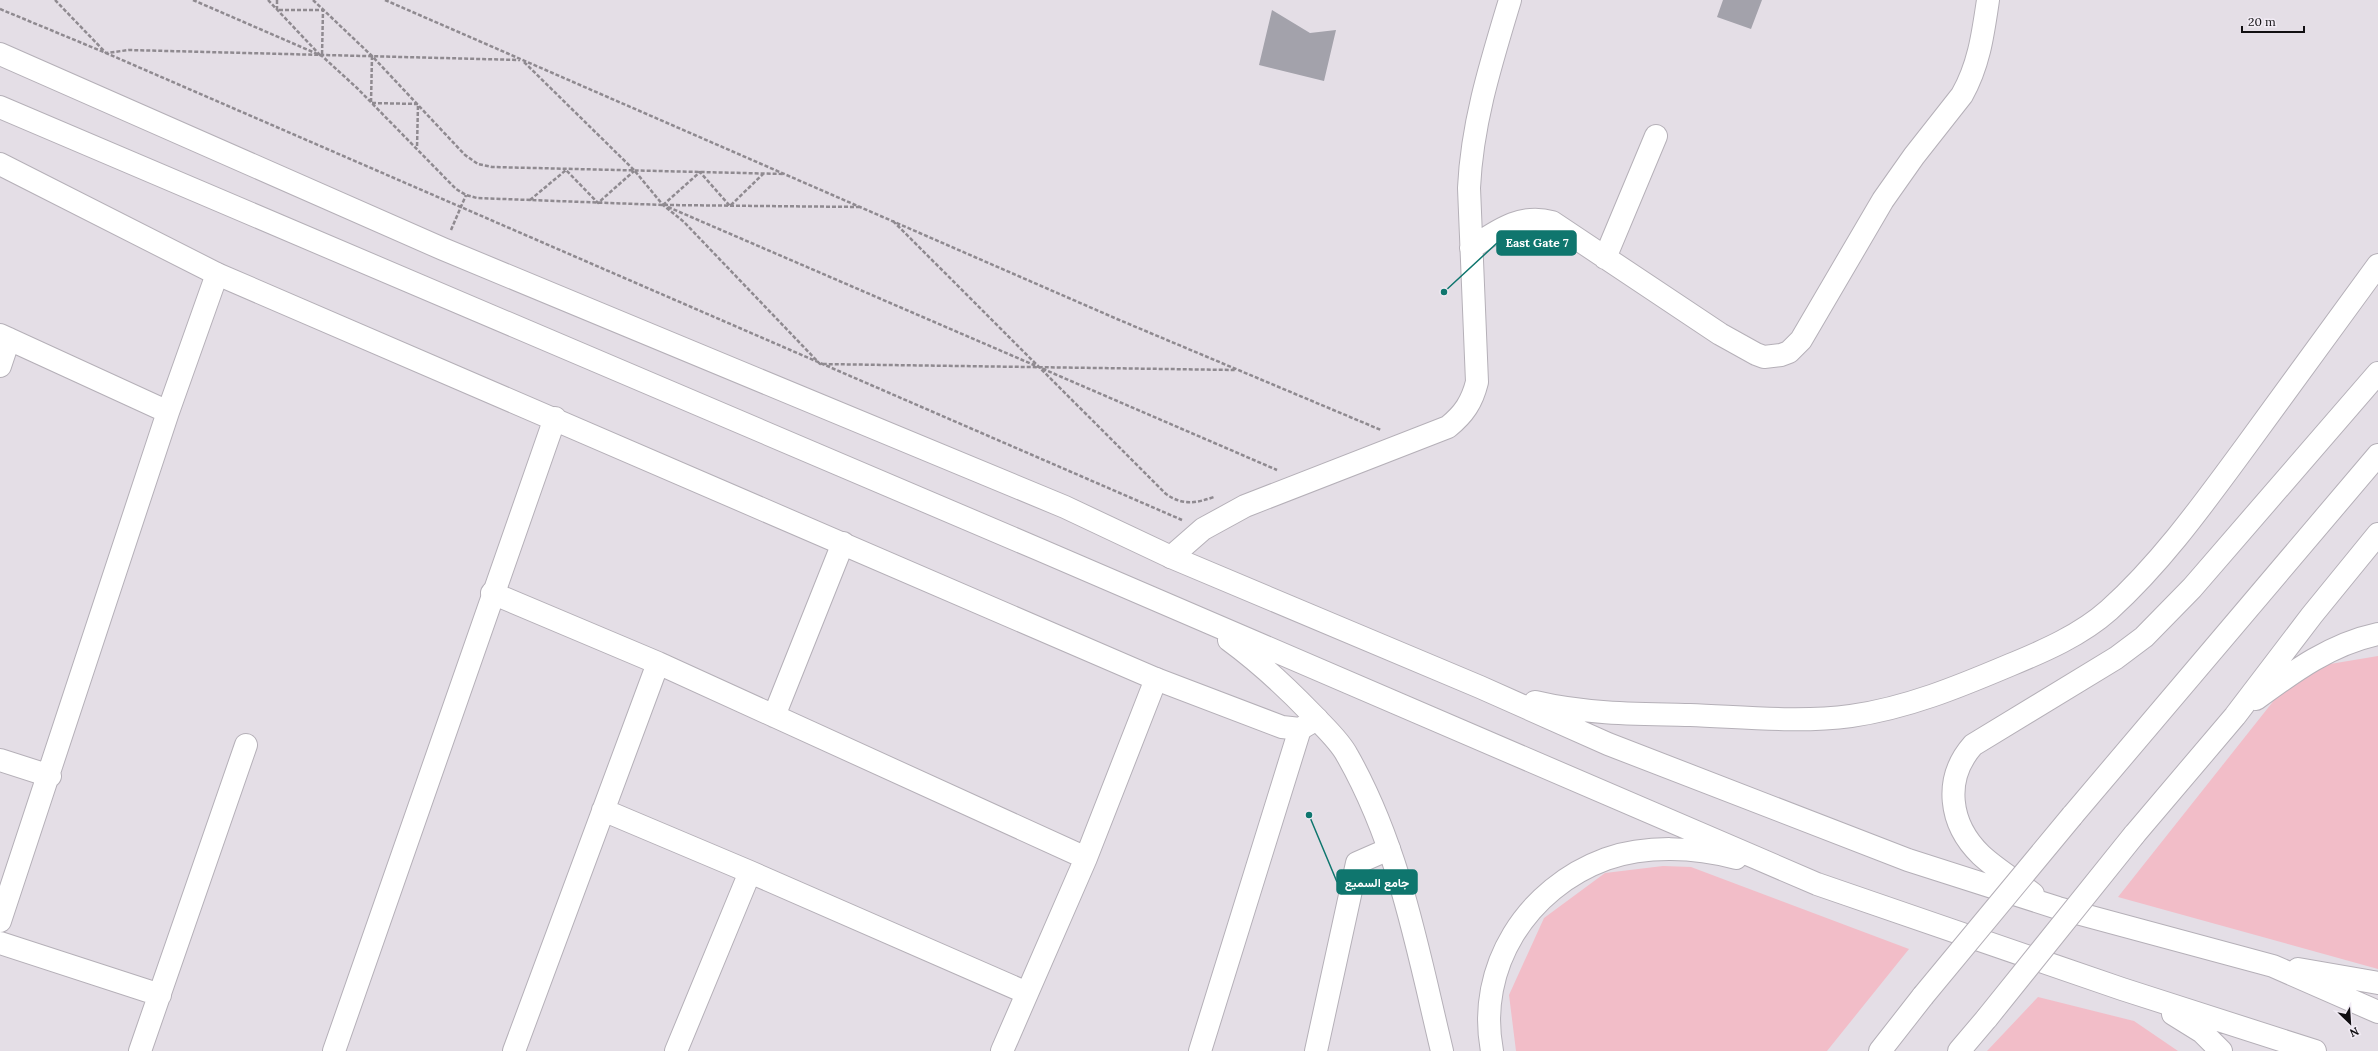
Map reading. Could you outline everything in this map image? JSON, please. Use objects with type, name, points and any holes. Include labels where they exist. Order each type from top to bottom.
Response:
[{"type":"main road","points":[[1171,557],[1203,529],[1245,506],[1448,427],[1462,415],[1472,400],[1477,382],[1469,188],[1474,132],[1483,90],[1510,0]]},
{"type":"main road","points":[[1471,248],[1504,226],[1523,220],[1543,220],[1561,227],[1720,334],[1756,354],[1773,357],[1789,352],[1801,340],[1894,184],[1962,96],[1970,81],[1981,50],[1988,0]]},
{"type":"main road","points":[[0,54],[443,249],[1065,506],[1171,557],[1480,687],[1608,744],[1908,860],[2058,908],[2273,966],[2378,983]]},
{"type":"main road","points":[[0,107],[1158,600],[1817,884]]},
{"type":"main road","points":[[1605,258],[1656,136]]},
{"type":"main road","points":[[0,164],[217,274],[555,418],[843,544],[1156,678],[1282,727],[1308,724]]},
{"type":"main road","points":[[1480,687],[1526,700],[1572,709],[1658,715],[1812,718],[1849,716],[1913,702],[2028,658],[2087,627],[2108,611],[2142,578],[2223,477],[2378,265]]},
{"type":"main road","points":[[0,921],[50,776],[168,412],[217,274]]},
{"type":"main road","points":[[0,366],[4,337],[168,412]]},
{"type":"main road","points":[[2058,908],[2020,884],[1982,855],[1970,842],[1959,821],[1953,801],[1955,776],[1964,756],[1979,741],[2116,658],[2144,637],[2192,588],[2378,373]]},
{"type":"main road","points":[[334,1051],[492,592],[555,418]]},
{"type":"main road","points":[[1880,1051],[1923,996],[2072,816],[2378,455]]},
{"type":"main road","points":[[1965,1046],[2134,835],[2235,716],[2312,615],[2378,534]]},
{"type":"main road","points":[[774,716],[843,544]]},
{"type":"main road","points":[[492,592],[658,663],[1086,858]]},
{"type":"main road","points":[[1158,600],[1195,619],[1250,655],[1272,673],[1308,724],[1347,754],[1389,849],[1402,887],[1442,1051]]},
{"type":"main road","points":[[2235,716],[2304,665],[2329,650],[2351,641],[2378,634]]},
{"type":"main road","points":[[514,1051],[658,663]]},
{"type":"main road","points":[[1002,1051],[1086,858],[1156,678]]},
{"type":"main road","points":[[1200,1051],[1308,724]]},
{"type":"main road","points":[[140,1051],[246,745]]},
{"type":"main road","points":[[0,760],[50,776]]},
{"type":"main road","points":[[603,810],[750,872],[1027,993]]},
{"type":"main road","points":[[1316,1051],[1357,863],[1389,849]]},
{"type":"main road","points":[[1492,1051],[1489,1019],[1490,992],[1498,962],[1508,940],[1540,901],[1561,882],[1582,869],[1607,859],[1637,852],[1665,849],[1702,852],[1732,857],[1817,884],[2122,989],[2315,1051]]},
{"type":"main road","points":[[676,1051],[750,872]]},
{"type":"main road","points":[[0,943],[160,995]]},
{"type":"main road","points":[[2273,966],[2378,1012]]},
{"type":"main road","points":[[2122,989],[2184,1020],[2202,1032],[2221,1051]]},
{"type":"path","points":[[55,0],[106,52]]},
{"type":"path","points":[[193,0],[322,56]]},
{"type":"path","points":[[268,0],[322,56],[347,78],[456,189],[466,195],[477,198],[598,203],[863,208]]},
{"type":"path","points":[[277,0],[277,10]]},
{"type":"path","points":[[313,0],[372,56],[465,155],[478,164],[492,167],[566,170],[634,170],[787,174]]},
{"type":"path","points":[[385,0],[893,221],[1387,433]]},
{"type":"path","points":[[0,8],[106,52],[820,364],[1203,529]]},
{"type":"path","points":[[277,10],[323,10]]},
{"type":"path","points":[[322,56],[323,10]]},
{"type":"path","points":[[106,52],[129,50],[522,60],[634,170],[663,205],[684,222],[820,364],[1239,370]]},
{"type":"path","points":[[371,103],[372,56]]},
{"type":"path","points":[[371,103],[418,104]]},
{"type":"path","points":[[417,149],[418,104]]},
{"type":"path","points":[[530,200],[566,170]]},
{"type":"path","points":[[566,170],[598,203]]},
{"type":"path","points":[[598,203],[634,170]]},
{"type":"path","points":[[663,205],[700,172]]},
{"type":"path","points":[[700,172],[730,206]]},
{"type":"path","points":[[730,206],[763,174]]},
{"type":"path","points":[[443,249],[466,195]]},
{"type":"path","points":[[663,205],[1283,472],[1275,475]]},
{"type":"path","points":[[893,221],[1166,494],[1182,502],[1192,503],[1217,496]]},
{"type":"shaded area","points":[[2378,656],[2378,969],[2118,897],[2279,694],[2318,666]]},
{"type":"shaded area","points":[[1663,866],[1691,867],[1909,949],[1827,1051],[1516,1051],[1509,995],[1544,918],[1605,873]]},
{"type":"shaded area","points":[[2038,997],[2134,1021],[2178,1051],[1987,1051]]},
{"type":"building","points":[[1723,0],[1762,0],[1751,29],[1717,17]]},
{"type":"building","points":[[1272,10],[1310,33],[1336,30],[1324,81],[1259,65]]},
{"type":"place","name":"East Gate 7","points":[[1444,292]]},
{"type":"place","name":"جامع السميع","points":[[1309,815]]}]
